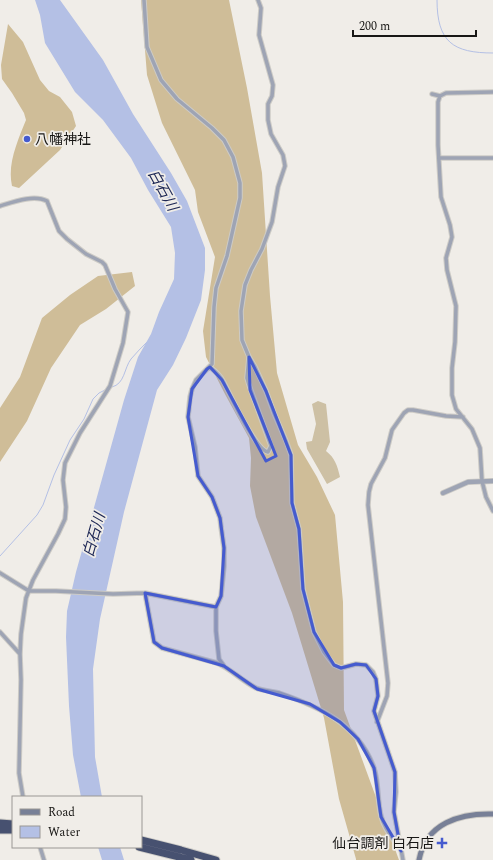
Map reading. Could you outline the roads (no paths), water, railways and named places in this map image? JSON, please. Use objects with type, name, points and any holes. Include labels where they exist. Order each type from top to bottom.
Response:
[{"type":"highway","points":[[0,823],[12,824]]},
{"type":"highway","points":[[0,830],[12,830]]},
{"type":"highway","points":[[142,840],[216,860]]},
{"type":"highway","points":[[142,848],[191,860]]},
{"type":"main road","points":[[419,860],[423,848],[430,837],[435,831],[446,823],[463,816],[493,814]]},
{"type":"street","points":[[144,0],[147,47],[161,80],[177,100],[212,128],[224,140],[231,152],[240,183],[240,198],[227,256],[216,288],[212,360],[210,367],[196,380],[192,389],[188,418],[195,447],[198,476],[212,497],[220,518],[224,548],[223,581],[221,596],[216,607],[219,659],[224,666]]},
{"type":"street","points":[[258,0],[261,8],[259,35],[273,85],[272,96],[268,104],[268,120],[271,134],[283,155],[285,166],[278,187],[272,222],[262,249],[248,275],[245,286],[240,322],[242,340],[248,357],[255,367],[266,391],[286,440],[290,455],[292,503],[299,529],[302,581],[314,632],[326,656],[336,666],[343,668],[354,664],[361,664],[368,667],[373,672],[376,680],[379,690],[374,707],[374,713],[395,772],[396,787],[394,812],[403,860]]},
{"type":"street","points":[[432,94],[440,96],[448,92],[493,92]]},
{"type":"street","points":[[440,96],[438,102],[441,197],[450,225],[452,237],[446,258],[446,270],[456,306],[455,342],[452,368],[452,395],[454,406],[472,429],[480,448],[482,481],[486,497],[493,511]]},
{"type":"street","points":[[439,158],[493,158]]},
{"type":"street","points":[[0,206],[15,202],[42,199],[49,204],[60,230],[67,240],[86,254],[105,265],[115,289],[128,312],[124,343],[109,388],[80,433],[65,463],[63,480],[66,507],[65,519],[33,580],[25,604],[20,654],[22,680],[19,773],[23,796]]},
{"type":"street","points":[[210,367],[222,380],[255,440],[265,452],[268,452],[271,446],[247,378],[248,357]]},
{"type":"street","points":[[378,722],[387,696],[388,683],[368,505],[371,484],[385,458],[392,430],[400,417],[408,410],[463,417]]},
{"type":"street","points":[[443,493],[468,482],[493,481]]},
{"type":"street","points":[[0,573],[29,591],[113,594],[145,593],[216,607]]},
{"type":"street","points":[[145,593],[154,642],[162,648],[211,661],[224,666],[257,689],[277,692],[310,704],[329,714],[356,736],[374,768],[382,820],[386,829],[401,851]]},
{"type":"street","points":[[0,632],[20,654]]},
{"type":"street","points":[[40,848],[44,860]]},
{"type":"water","name":"白石川","points":[[35,0],[60,0],[103,60],[133,114],[187,201],[205,248],[205,270],[201,300],[186,338],[173,365],[157,390],[124,512],[100,619],[93,669],[95,757],[102,796],[81,796],[73,755],[66,637],[67,611],[76,572],[124,400],[138,357],[151,334],[174,279],[175,253],[171,227],[148,190],[131,158],[103,120],[75,92],[45,43],[40,15]]},
{"type":"water","points":[[98,848],[120,848],[124,860],[102,860]]},
{"type":"waterway","points":[[437,0],[440,26],[444,35],[450,42],[467,51],[493,53]]},
{"type":"waterway","points":[[112,387],[119,383],[131,359],[147,342]]},
{"type":"waterway","points":[[0,556],[37,515],[43,505],[54,475],[70,440],[84,419],[93,399],[99,393],[107,389]]},
{"type":"place","name":"八幡神社","points":[[27,139]]},
{"type":"place","name":"仙台調剤 白石店","points":[[442,843]]}]
